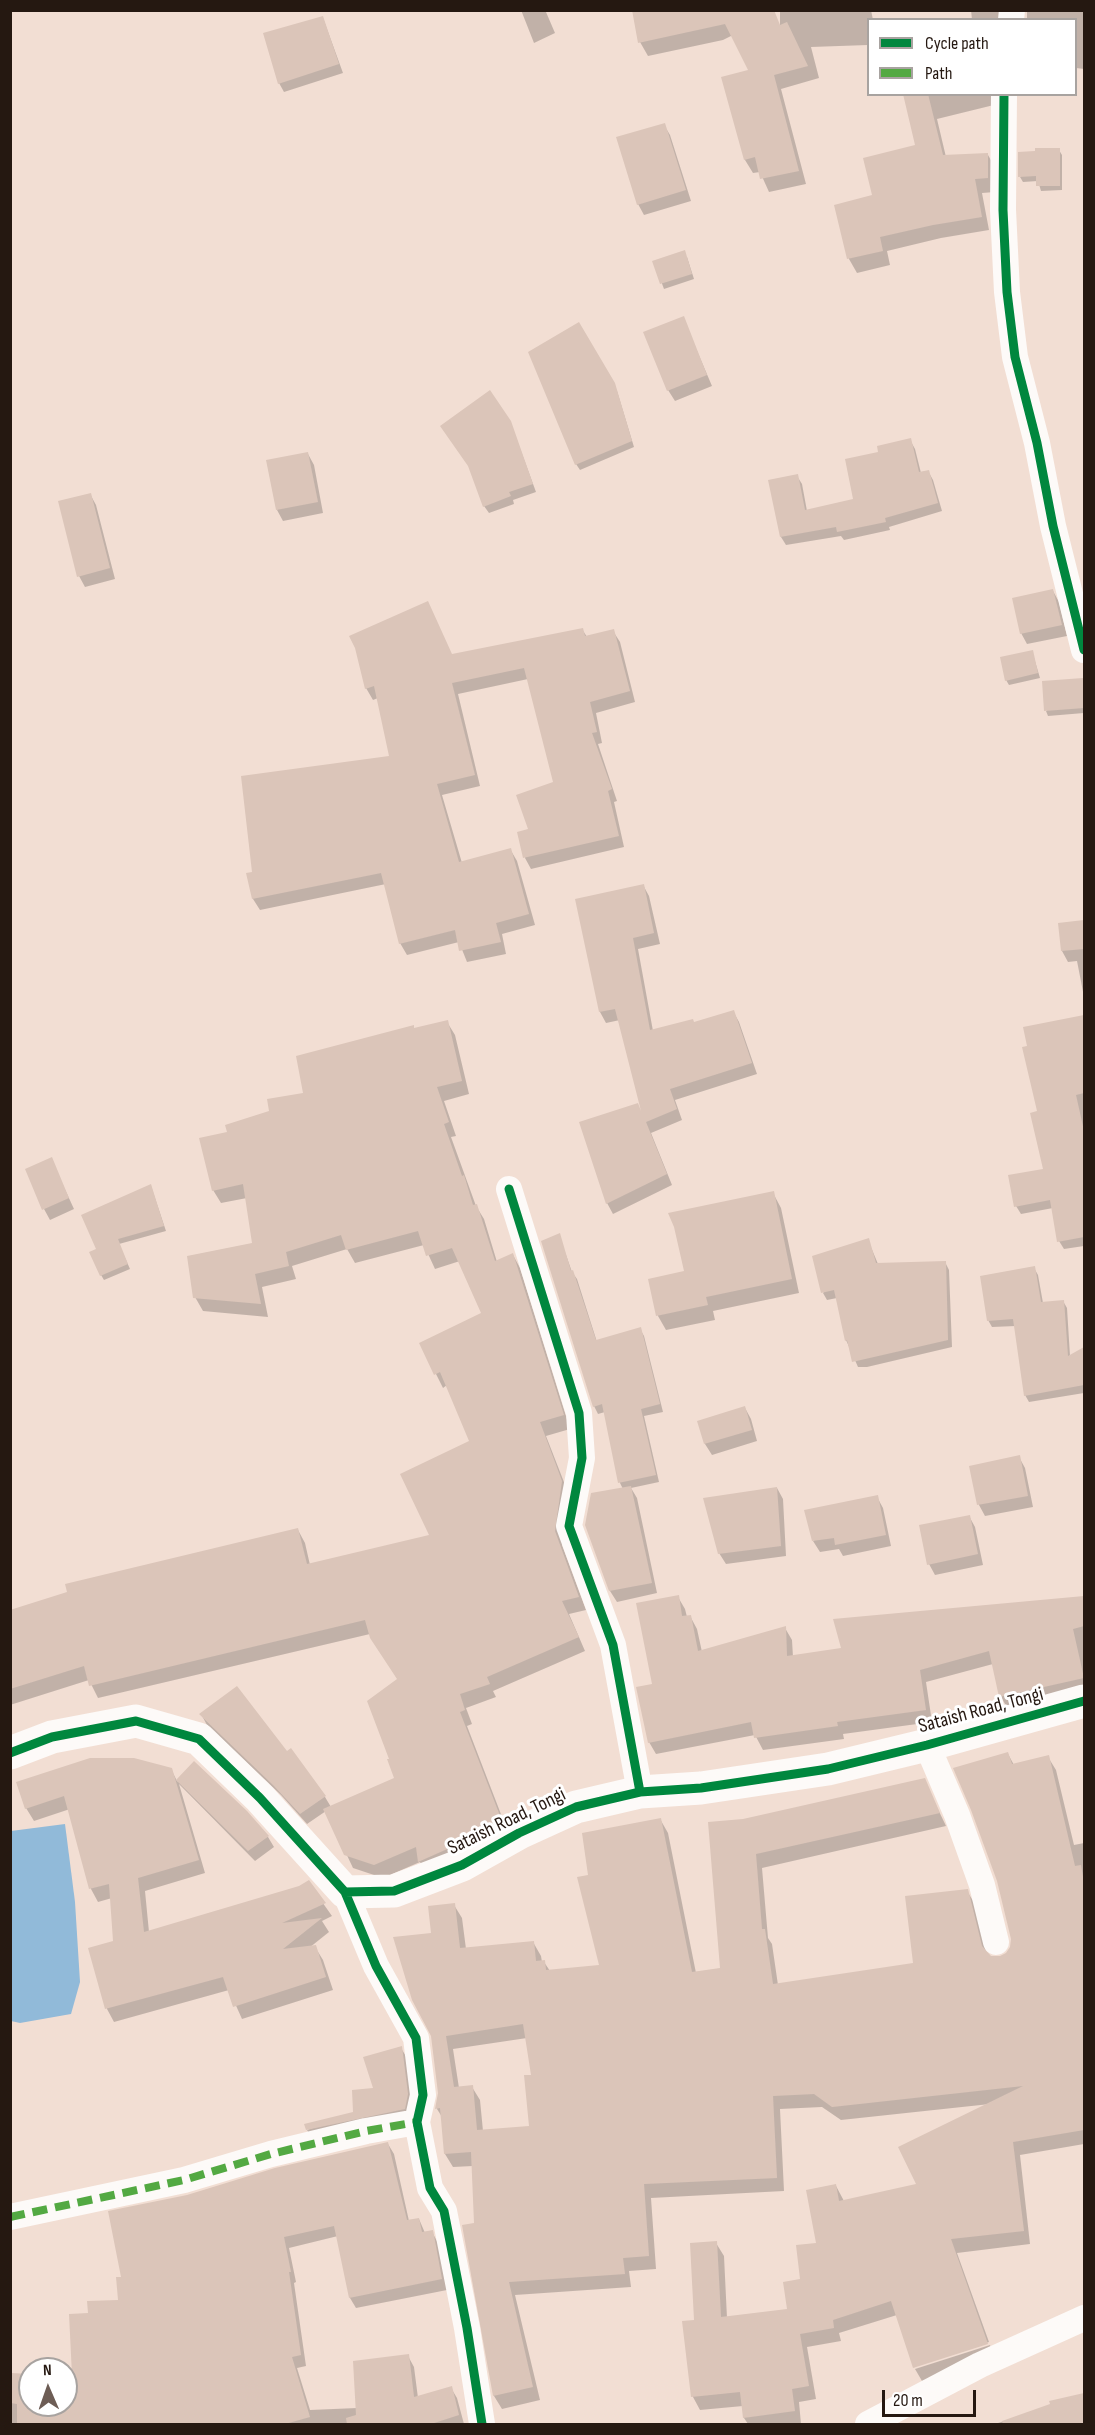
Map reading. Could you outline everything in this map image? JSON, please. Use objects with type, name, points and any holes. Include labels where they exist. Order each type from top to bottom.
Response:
[{"type":"street","points":[[1004,96],[1003,210],[1007,292],[1015,357],[1084,650]]},
{"type":"street","points":[[509,1189],[579,1413],[582,1458],[569,1526],[613,1644],[640,1792]]},
{"type":"street","name":"Sataish Road, Tongi","points":[[345,1893],[394,1891],[462,1865],[519,1833],[576,1807],[640,1792],[700,1788],[828,1769],[927,1745],[1084,1701]]},
{"type":"street","points":[[10,1753],[52,1737],[136,1721],[199,1739],[260,1798],[345,1893],[376,1966],[416,2038],[423,2096],[417,2122],[430,2188],[444,2211],[467,2328],[482,2424]]},
{"type":"street","points":[[927,1745],[957,1815],[975,1865],[996,1942]]},
{"type":"street","points":[[10,2217],[184,2180],[271,2154],[366,2131],[417,2122]]},
{"type":"street","points":[[868,2424],[980,2365],[1084,2318]]},
{"type":"water","points":[[65,1824],[75,1902],[80,1982],[71,2014],[20,2023],[11,2021],[11,1831]]},
{"type":"building","points":[[632,10],[774,10],[780,25],[787,22],[808,66],[774,75],[799,171],[760,179],[755,157],[744,160],[721,77],[748,70],[725,24],[638,43]]},
{"type":"building","points":[[323,16],[339,64],[278,84],[263,33]]},
{"type":"building","points":[[903,96],[928,96],[943,155],[988,153],[988,178],[975,179],[982,217],[880,237],[883,251],[847,259],[834,205],[872,195],[863,158],[915,145]]},
{"type":"building","points":[[665,123],[686,190],[637,205],[616,137]]},
{"type":"building","points":[[1035,148],[1060,148],[1060,186],[1036,186],[1036,176],[1018,177],[1018,152],[1035,151]]},
{"type":"building","points":[[685,250],[692,274],[660,284],[652,261]]},
{"type":"building","points":[[684,316],[707,375],[667,391],[643,332]]},
{"type":"building","points":[[579,322],[615,383],[632,441],[575,465],[528,352]]},
{"type":"building","points":[[490,390],[511,421],[533,484],[509,492],[511,496],[483,507],[468,466],[440,426]]},
{"type":"building","points":[[911,438],[919,472],[929,470],[938,503],[885,518],[886,522],[837,532],[836,527],[780,537],[768,480],[798,474],[805,510],[853,499],[845,459],[878,452],[877,446]]},
{"type":"building","points":[[308,452],[318,502],[276,510],[266,460]]},
{"type":"building","points":[[91,493],[110,568],[77,577],[58,501]]},
{"type":"building","points":[[1053,589],[1062,625],[1020,634],[1012,598]]},
{"type":"building","points":[[428,601],[452,654],[583,628],[585,636],[614,629],[630,691],[590,702],[597,732],[592,733],[612,789],[608,791],[619,836],[523,858],[517,832],[528,829],[516,795],[553,782],[524,668],[452,683],[475,775],[437,784],[459,862],[511,848],[529,914],[496,923],[501,942],[459,951],[455,930],[399,944],[381,873],[252,899],[246,873],[252,872],[241,776],[389,756],[374,686],[365,689],[355,648],[349,636]]},
{"type":"building","points":[[1033,650],[1038,673],[1005,681],[1000,657]]},
{"type":"building","points":[[1083,678],[1084,708],[1044,711],[1042,681]]},
{"type":"building","points":[[644,884],[654,933],[633,938],[650,1030],[693,1019],[694,1022],[734,1010],[752,1063],[670,1089],[677,1109],[646,1122],[667,1174],[606,1204],[579,1122],[638,1103],[641,1111],[615,1009],[599,1012],[575,899]]},
{"type":"building","points":[[1084,920],[1084,949],[1061,951],[1058,923]]},
{"type":"building","points":[[1084,1015],[1084,1093],[1076,1095],[1084,1131],[1084,1237],[1057,1242],[1050,1200],[1014,1207],[1008,1175],[1043,1169],[1030,1113],[1037,1111],[1022,1047],[1027,1046],[1023,1027]]},
{"type":"building","points":[[448,1020],[462,1081],[437,1087],[449,1122],[444,1124],[473,1205],[477,1204],[495,1261],[513,1253],[564,1415],[540,1422],[562,1481],[555,1531],[579,1597],[562,1601],[579,1637],[487,1677],[490,1684],[460,1694],[465,1710],[460,1712],[502,1821],[472,1838],[418,1862],[416,1847],[374,1865],[344,1855],[323,1809],[394,1778],[367,1701],[397,1679],[370,1638],[365,1620],[89,1686],[84,1666],[10,1689],[10,1610],[67,1592],[65,1584],[298,1528],[307,1564],[429,1535],[400,1474],[469,1441],[440,1372],[434,1375],[419,1343],[481,1313],[452,1248],[426,1256],[418,1231],[346,1250],[341,1235],[286,1252],[289,1266],[255,1274],[261,1304],[193,1298],[187,1256],[252,1243],[243,1184],[212,1191],[199,1138],[227,1132],[225,1125],[269,1111],[267,1099],[303,1093],[296,1056],[414,1025],[414,1028]]},
{"type":"building","points":[[52,1157],[69,1198],[42,1210],[25,1169]]},
{"type":"building","points":[[151,1184],[164,1226],[118,1239],[128,1264],[100,1276],[89,1252],[96,1249],[81,1215]]},
{"type":"building","points":[[774,1191],[792,1279],[706,1297],[708,1305],[656,1316],[648,1279],[684,1271],[674,1227],[668,1213]]},
{"type":"building","points":[[560,1233],[596,1340],[641,1327],[660,1404],[641,1409],[656,1475],[618,1483],[602,1404],[593,1407],[541,1241]]},
{"type":"building","points":[[869,1238],[876,1263],[946,1261],[948,1340],[852,1362],[834,1290],[821,1293],[812,1256]]},
{"type":"building","points":[[1035,1266],[1041,1302],[1064,1300],[1068,1356],[1084,1347],[1084,1385],[1024,1396],[1013,1319],[987,1321],[980,1276]]},
{"type":"building","points":[[745,1406],[752,1430],[704,1444],[697,1421]]},
{"type":"building","points":[[1020,1455],[1028,1496],[977,1505],[969,1466]]},
{"type":"building","points":[[631,1486],[652,1583],[609,1591],[585,1525],[591,1493]]},
{"type":"building","points":[[777,1487],[781,1546],[718,1554],[703,1498]]},
{"type":"building","points":[[878,1495],[886,1535],[835,1545],[834,1538],[812,1541],[804,1510]]},
{"type":"building","points":[[970,1515],[978,1554],[927,1565],[919,1525]]},
{"type":"building","points":[[679,1595],[682,1616],[691,1615],[698,1651],[786,1626],[787,1656],[841,1648],[833,1619],[1084,1596],[1084,1626],[1073,1629],[1084,1678],[999,1697],[989,1651],[920,1670],[926,1710],[837,1722],[838,1726],[754,1738],[751,1722],[648,1743],[636,1687],[652,1684],[636,1603]]},
{"type":"building","points":[[237,1686],[287,1751],[291,1748],[326,1796],[300,1814],[199,1714]]},
{"type":"building","points":[[1008,1752],[1012,1764],[1049,1755],[1075,1866],[1081,1865],[1084,1883],[1084,2130],[1013,2142],[1024,2231],[951,2239],[988,2344],[913,2368],[891,2301],[833,2320],[834,2328],[800,2334],[809,2386],[792,2389],[795,2411],[743,2418],[740,2392],[691,2397],[682,2321],[694,2320],[690,2243],[717,2241],[721,2317],[787,2309],[783,2282],[800,2279],[796,2245],[816,2243],[806,2190],[836,2184],[839,2201],[916,2184],[898,2147],[1023,2086],[832,2107],[814,2094],[773,2096],[777,2178],[644,2184],[649,2256],[623,2258],[625,2274],[509,2282],[533,2387],[493,2396],[462,2225],[474,2223],[471,2152],[444,2154],[440,2108],[435,2109],[438,2093],[431,2036],[412,2000],[393,1937],[431,1933],[428,1906],[455,1903],[460,1948],[534,1941],[536,1961],[545,1960],[546,1970],[599,1965],[577,1877],[588,1875],[582,1833],[661,1818],[692,1972],[720,1968],[708,1822],[743,1819],[925,1778],[940,1813],[756,1854],[762,1929],[765,1929],[773,1984],[913,1963],[905,1896],[968,1889],[982,1946],[991,1956],[1000,1956],[1010,1947],[1011,1939],[997,1881],[953,1768]],"holes":[[[523,2024],[531,2075],[524,2075],[529,2126],[477,2130],[473,2085],[454,2087],[446,2036]]]},
{"type":"building","points":[[90,1758],[134,1758],[172,1768],[199,1860],[138,1878],[144,1932],[299,1886],[309,1880],[326,1903],[282,1923],[322,1918],[283,1949],[316,1945],[326,1977],[233,2007],[223,1977],[105,2009],[88,1948],[113,1941],[109,1884],[89,1889],[64,1796],[25,1809],[16,1782]]},
{"type":"building","points":[[194,1761],[247,1811],[269,1836],[248,1851],[176,1780]]},
{"type":"building","points":[[402,2046],[408,2094],[405,2109],[306,2130],[304,2124],[353,2112],[352,2090],[373,2088],[363,2057]]},
{"type":"building","points":[[388,2142],[407,2220],[419,2218],[422,2232],[433,2230],[442,2279],[349,2298],[334,2226],[284,2237],[291,2272],[289,2272],[301,2355],[292,2357],[310,2417],[285,2424],[17,2424],[17,2404],[11,2403],[12,2373],[18,2373],[18,2417],[78,2417],[78,2357],[71,2357],[69,2314],[88,2313],[87,2301],[118,2300],[116,2277],[121,2277],[108,2211],[187,2195],[275,2168]]},
{"type":"building","points":[[409,2354],[414,2397],[452,2386],[459,2415],[431,2424],[347,2424],[346,2418],[356,2415],[353,2361]]},
{"type":"building","points":[[1084,2393],[1084,2424],[1003,2424],[1002,2421],[1050,2404],[1049,2401]]},
{"type":"marked path","points":[[10,2217],[184,2180],[271,2154],[366,2131],[417,2122]]},
{"type":"cycle path","points":[[1004,96],[1003,210],[1007,292],[1015,357],[1084,650]]},
{"type":"cycle path","points":[[509,1189],[579,1413],[582,1458],[569,1526],[613,1645],[640,1792]]},
{"type":"cycle path","points":[[10,1753],[52,1737],[136,1721],[199,1739],[260,1798],[345,1892],[394,1891],[462,1865],[519,1833],[576,1807],[640,1792],[701,1788],[828,1769],[927,1745],[1084,1701]]},
{"type":"cycle path","points":[[345,1892],[376,1966],[416,2038],[423,2095],[417,2122],[430,2188],[444,2211],[467,2328],[482,2424]]}]
